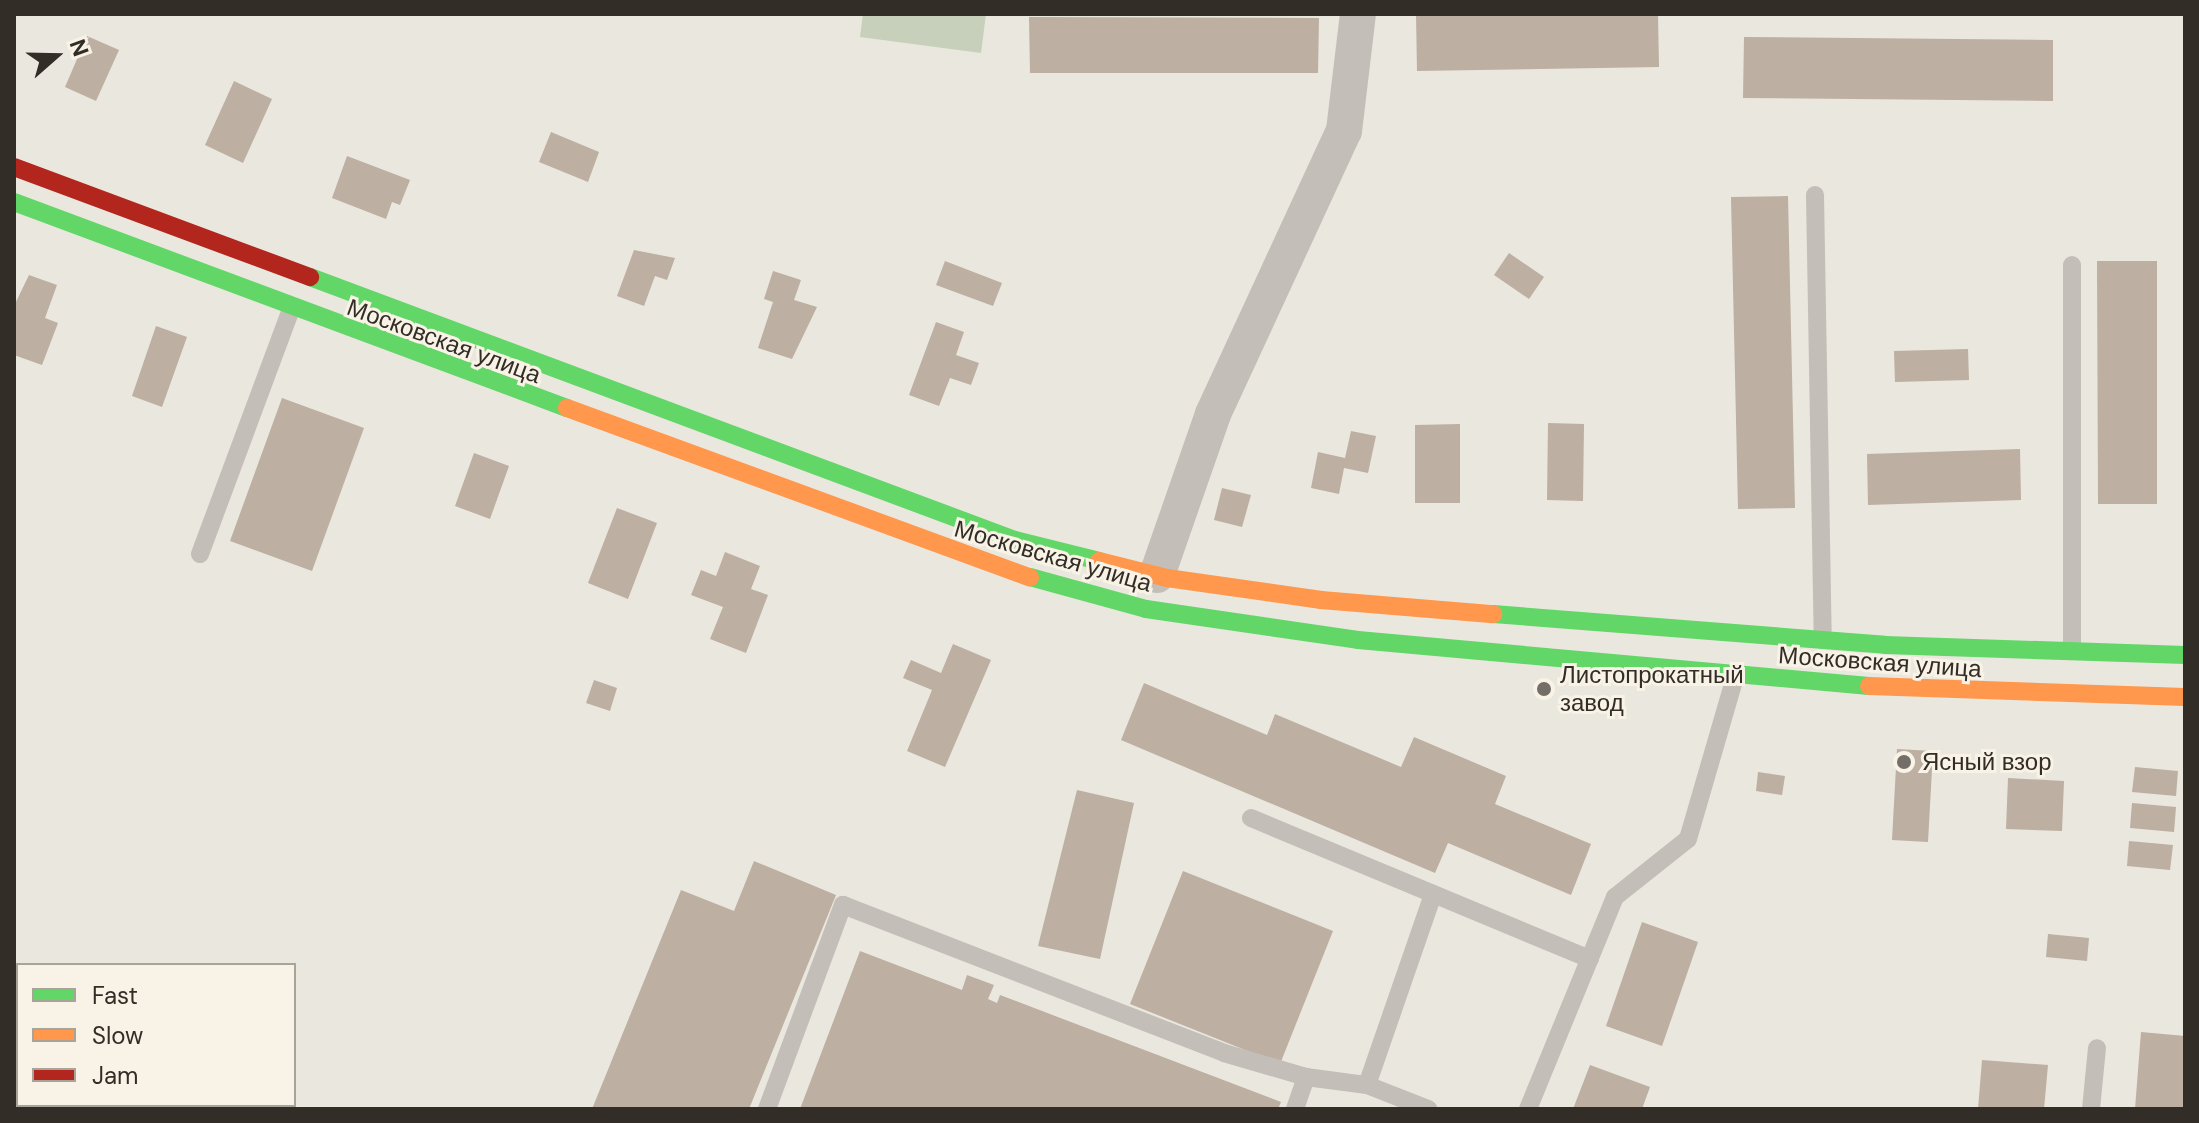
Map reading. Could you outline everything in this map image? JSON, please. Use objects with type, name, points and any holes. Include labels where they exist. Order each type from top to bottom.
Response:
[{"type":"main road","name":"Московская улица","points":[[14,167],[1015,540],[1157,575],[1321,600],[1823,640],[2185,655]]},
{"type":"main road","name":"Московская улица","points":[[14,202],[291,309],[971,559],[1099,598],[1358,640],[1978,694],[2185,697]]},
{"type":"street","points":[[1157,575],[1213,414],[1344,131],[1358,14]]},
{"type":"lane","points":[[1815,195],[1823,640]]},
{"type":"lane","points":[[2072,265],[2072,651]]},
{"type":"lane","points":[[200,554],[291,309]]},
{"type":"lane","points":[[1528,1109],[1615,897],[1688,839],[1736,674]]},
{"type":"lane","points":[[1251,818],[1590,959]]},
{"type":"lane","points":[[1367,1085],[1433,894]]},
{"type":"lane","points":[[767,1109],[843,905],[1224,1053],[1306,1077],[1367,1085],[1428,1109]]},
{"type":"lane","points":[[2091,1109],[2097,1048]]},
{"type":"lane","points":[[1295,1109],[1306,1077]]},
{"type":"green space","points":[[863,14],[986,14],[981,53],[860,37]]},
{"type":"building","points":[[1416,14],[1658,14],[1659,67],[1417,71]]},
{"type":"building","points":[[1029,17],[1319,18],[1318,73],[1030,73]]},
{"type":"building","points":[[87,36],[119,50],[96,101],[65,87]]},
{"type":"building","points":[[1744,37],[2053,40],[2053,101],[1743,98]]},
{"type":"building","points":[[234,81],[272,99],[243,163],[205,145]]},
{"type":"building","points":[[551,132],[599,152],[588,182],[539,162]]},
{"type":"building","points":[[347,156],[410,180],[400,205],[392,202],[386,219],[332,198]]},
{"type":"building","points":[[1788,196],[1795,508],[1738,509],[1731,197]]},
{"type":"building","points":[[634,250],[675,258],[667,280],[655,276],[644,306],[617,296]]},
{"type":"building","points":[[1509,253],[1544,277],[1529,299],[1494,275]]},
{"type":"building","points":[[945,261],[1002,283],[993,306],[936,285]]},
{"type":"building","points":[[2097,261],[2157,261],[2157,504],[2098,504]]},
{"type":"building","points":[[773,271],[801,280],[794,300],[817,307],[792,359],[758,348],[773,302],[764,299]]},
{"type":"building","points":[[29,275],[57,285],[45,318],[58,323],[42,365],[14,355],[14,306]]},
{"type":"building","points":[[936,322],[964,332],[956,355],[979,363],[971,385],[950,378],[939,406],[909,395]]},
{"type":"building","points":[[156,326],[187,337],[162,407],[132,396]]},
{"type":"building","points":[[1968,349],[1969,380],[1895,382],[1894,351]]},
{"type":"building","points":[[282,398],[364,428],[312,571],[230,541]]},
{"type":"building","points":[[1548,423],[1584,424],[1583,501],[1547,500]]},
{"type":"building","points":[[1460,424],[1460,503],[1415,503],[1415,425]]},
{"type":"building","points":[[1351,431],[1376,436],[1368,473],[1344,468],[1339,494],[1311,488],[1318,452],[1345,458]]},
{"type":"building","points":[[2020,449],[2021,500],[1868,505],[1867,454]]},
{"type":"building","points":[[474,453],[509,466],[490,519],[455,506]]},
{"type":"building","points":[[1222,488],[1251,495],[1242,527],[1214,520]]},
{"type":"building","points":[[617,508],[657,523],[628,599],[588,583]]},
{"type":"building","points":[[725,552],[760,566],[751,589],[768,595],[746,653],[710,639],[723,607],[691,595],[701,570],[716,576]]},
{"type":"building","points":[[953,644],[991,660],[945,767],[907,751],[932,690],[903,678],[911,660],[941,673]]},
{"type":"building","points":[[594,680],[617,688],[610,711],[586,703]]},
{"type":"building","points":[[1144,683],[1267,735],[1275,714],[1401,767],[1414,737],[1506,776],[1495,804],[1591,844],[1571,895],[1448,843],[1435,873],[1121,740]]},
{"type":"building","points":[[1897,749],[1933,751],[1928,842],[1892,840]]},
{"type":"building","points":[[2135,767],[2178,771],[2176,796],[2132,792]]},
{"type":"building","points":[[1758,772],[1785,776],[1782,795],[1756,791]]},
{"type":"building","points":[[2008,778],[2064,781],[2062,831],[2006,829]]},
{"type":"building","points":[[1077,790],[1134,803],[1100,959],[1038,946]]},
{"type":"building","points":[[2132,803],[2176,807],[2174,832],[2130,828]]},
{"type":"building","points":[[2129,841],[2173,845],[2170,870],[2127,866]]},
{"type":"building","points":[[754,861],[836,895],[749,1109],[592,1109],[681,890],[734,911]]},
{"type":"building","points":[[1183,871],[1333,931],[1280,1064],[1130,1004]]},
{"type":"building","points":[[1642,922],[1698,942],[1662,1046],[1606,1026]]},
{"type":"building","points":[[2048,934],[2089,938],[2087,961],[2046,957]]},
{"type":"building","points":[[860,951],[962,990],[967,975],[994,985],[988,999],[997,1003],[1000,995],[1281,1102],[1278,1109],[800,1109]]},
{"type":"building","points":[[2141,1032],[2185,1036],[2185,1109],[2135,1109]]},
{"type":"building","points":[[1982,1060],[2048,1065],[2044,1109],[1978,1109]]},
{"type":"building","points":[[1590,1065],[1650,1087],[1642,1109],[1573,1109]]},
{"type":"traffic: fast","points":[[14,202],[567,408]]},
{"type":"traffic: fast","points":[[310,277],[1015,540],[1099,561]]},
{"type":"traffic: fast","points":[[1030,577],[1146,609],[1358,640],[1869,686]]},
{"type":"traffic: fast","points":[[1493,614],[1885,645],[2185,655]]},
{"type":"traffic: slow","points":[[567,408],[1030,577]]},
{"type":"traffic: slow","points":[[1099,561],[1167,578],[1321,600],[1493,614]]},
{"type":"traffic: slow","points":[[1869,686],[2185,697]]},
{"type":"traffic: jam","points":[[14,167],[310,277]]},
{"type":"place","name":"Листопрокатный завод","points":[[1544,689]]},
{"type":"place","name":"Ясный взор","points":[[1904,762]]}]
